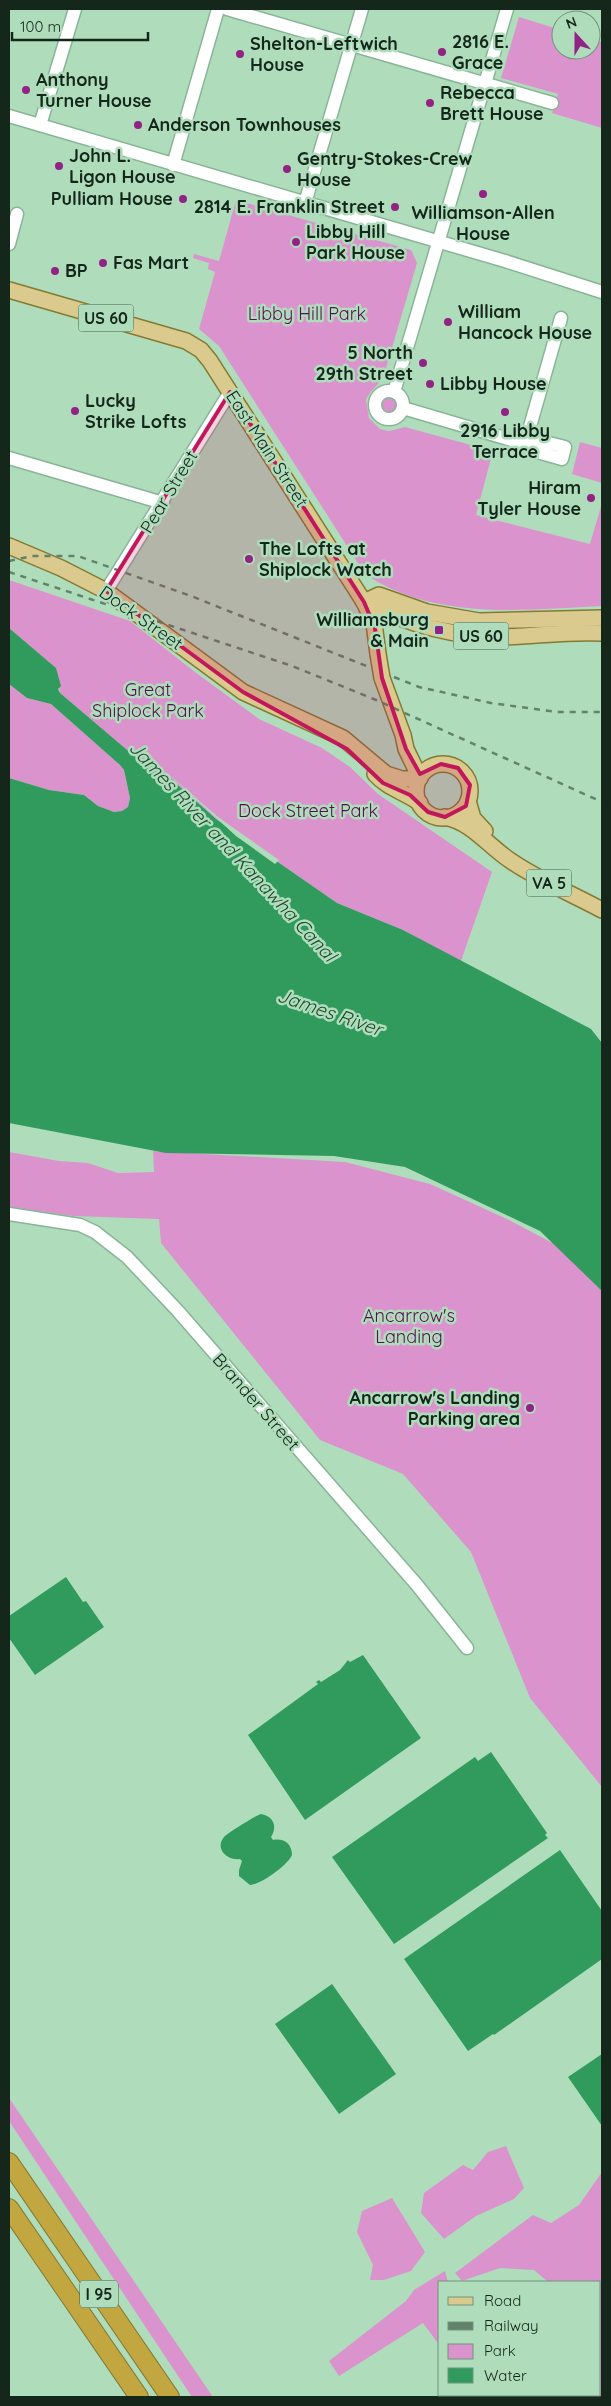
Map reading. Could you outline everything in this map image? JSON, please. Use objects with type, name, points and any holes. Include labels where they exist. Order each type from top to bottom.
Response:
[{"type":"highway","name":"I 95","points":[[9,2162],[170,2397]]},
{"type":"highway","name":"I 95","points":[[9,2208],[138,2397]]},
{"type":"main road","name":"East Main Street","points":[[9,290],[191,344],[210,361],[364,602],[374,623],[382,678],[403,735],[406,749],[420,778]]},
{"type":"main road","name":"Dock Street","points":[[9,546],[62,568],[106,592],[236,686],[347,749],[384,783],[410,795],[420,803]]},
{"type":"main road","name":"US 60","points":[[364,602],[379,595],[427,612],[490,622],[602,618]]},
{"type":"main road","name":"US 60","points":[[364,602],[404,620],[439,630],[471,635],[504,637],[569,632],[602,633]]},
{"type":"main road","name":"Dock Street","points":[[265,703],[292,713],[343,738],[386,774],[402,779],[420,778]]},
{"type":"main road","name":"East Main Street","points":[[403,735],[421,755],[441,764]]},
{"type":"main road","points":[[420,778],[431,767],[441,764]]},
{"type":"main road","name":"VA 5","points":[[441,764],[454,766],[463,772],[470,785],[468,801],[475,821],[502,846],[520,858],[602,901]]},
{"type":"main road","name":"VA 5","points":[[420,778],[417,793],[420,803],[433,815],[445,817],[468,826],[498,852],[518,866],[602,910]]},
{"type":"main road","points":[[445,817],[462,810],[468,801]]},
{"type":"street","points":[[40,125],[75,9]]},
{"type":"street","points":[[173,165],[218,9]]},
{"type":"street","points":[[227,9],[552,103]]},
{"type":"street","points":[[305,203],[362,9]]},
{"type":"street","points":[[394,392],[506,9]]},
{"type":"street","points":[[9,116],[602,292]]},
{"type":"street","points":[[9,244],[17,214]]},
{"type":"street","points":[[403,408],[525,444],[561,318]]},
{"type":"street","name":"Pear Street","points":[[106,592],[163,503],[230,392]]},
{"type":"street","points":[[394,392],[403,400],[403,408],[398,417],[389,420],[377,412],[375,403],[380,394],[394,392]]},
{"type":"street","points":[[9,458],[163,503]]},
{"type":"street","name":"Brander Street","points":[[9,1214],[80,1225],[95,1232],[127,1258],[177,1310],[416,1585],[467,1648]]},
{"type":"highlighted area","points":[[230,392],[364,602],[375,628],[382,678],[406,749],[420,774],[441,764],[458,768],[470,785],[466,806],[445,817],[428,812],[410,795],[383,783],[347,749],[243,692],[106,591]]},
{"type":"green space","points":[[519,17],[551,27],[551,60],[601,60],[602,42],[602,128],[552,113],[558,94],[501,78]]},
{"type":"green space","name":"Libby Hill Park","points":[[236,200],[411,250],[417,263],[384,375],[366,400],[369,418],[380,429],[389,431],[405,427],[493,451],[476,515],[590,544],[602,503],[602,606],[511,610],[450,606],[420,599],[392,589],[365,574],[219,346],[199,329],[215,272],[208,269],[209,263],[193,258],[194,254],[219,261]]},
{"type":"green space","points":[[389,397],[397,405],[389,413],[381,405]]},
{"type":"green space","points":[[580,442],[602,448],[602,483],[572,474]]},
{"type":"green space","name":"Dock Street Park","points":[[9,580],[130,621],[259,719],[322,748],[350,767],[378,794],[492,872],[461,961],[403,930],[337,903],[216,819],[162,771],[133,755],[60,693],[56,668],[9,628]]},
{"type":"green space","name":"Great Shiplock Park","points":[[9,684],[27,698],[51,704],[120,765],[124,770],[130,798],[128,807],[122,811],[114,812],[98,806],[84,795],[49,790],[9,778]]},
{"type":"green space","name":"Ancarrow's Landing","points":[[153,1151],[345,1162],[430,1184],[507,1219],[577,1256],[602,1284],[602,1787],[530,1698],[471,1552],[403,1474],[320,1440],[161,1243],[159,1219],[73,1216],[9,1207],[9,1152],[59,1161],[88,1163],[118,1173],[154,1172]]},
{"type":"green space","points":[[9,2098],[213,2397],[192,2397],[9,2121]]},
{"type":"green space","points":[[506,2146],[524,2188],[514,2199],[476,2216],[444,2239],[421,2213],[424,2193],[463,2165],[473,2170],[488,2152]]},
{"type":"green space","points":[[602,2172],[602,2397],[476,2397],[601,2396],[601,2281],[547,2281],[534,2270],[500,2268],[462,2281],[455,2273],[533,2215],[551,2223],[579,2205]]},
{"type":"green space","points":[[392,2198],[425,2252],[411,2271],[384,2280],[370,2280],[373,2265],[357,2232],[362,2211]]},
{"type":"green space","points":[[445,2271],[448,2281],[438,2281],[438,2343],[423,2323],[339,2376],[329,2361],[406,2301],[414,2290]]},
{"type":"water","points":[[9,628],[56,668],[61,686],[58,689],[60,693],[133,755],[162,771],[216,819],[337,903],[403,930],[591,1029],[602,1043],[602,1291],[540,1231],[405,1167],[334,1156],[166,1153],[9,1123],[9,778],[49,790],[84,795],[98,806],[114,812],[122,811],[128,807],[130,798],[124,770],[120,765],[51,704],[27,698],[9,684]]},
{"type":"water","points":[[66,1577],[83,1602],[86,1601],[104,1627],[35,1675],[9,1638],[9,1616]]},
{"type":"water","points":[[363,1655],[421,1738],[305,1820],[248,1735],[318,1684],[316,1682],[319,1680],[321,1682],[340,1670],[348,1660],[350,1662]]},
{"type":"water","points":[[491,1752],[547,1833],[545,1835],[548,1838],[394,1944],[332,1857],[475,1757],[478,1761]]},
{"type":"water","points":[[261,1814],[269,1817],[273,1822],[274,1829],[271,1837],[273,1840],[281,1840],[287,1843],[291,1848],[292,1855],[273,1874],[260,1882],[250,1885],[239,1876],[242,1861],[227,1856],[222,1850],[221,1841],[226,1835]]},
{"type":"water","points":[[560,1850],[602,1911],[602,1959],[494,2035],[468,2051],[404,1959]]},
{"type":"water","points":[[332,1984],[396,2074],[339,2114],[275,2024]]},
{"type":"water","points":[[602,2054],[602,2126],[568,2077]]},
{"type":"pier","points":[[159,766],[218,817],[279,860],[275,864],[236,836]]},
{"type":"railway","points":[[9,561],[32,556],[78,556],[191,596],[419,687],[491,703],[557,712],[602,712]]},
{"type":"railway","points":[[9,572],[292,666],[376,700],[602,802]]},
{"type":"place","name":"2816 E. Grace","points":[[442,52]]},
{"type":"place","name":"Shelton-Leftwich House","points":[[240,54]]},
{"type":"place","name":"Anthony Turner House","points":[[26,90]]},
{"type":"place","name":"Rebecca Brett House","points":[[430,103]]},
{"type":"place","name":"Anderson Townhouses","points":[[138,125]]},
{"type":"place","name":"John L. Ligon House","points":[[59,166]]},
{"type":"place","name":"Gentry-Stokes-Crew House","points":[[287,169]]},
{"type":"place","name":"Williamson-Allen House","points":[[483,194]]},
{"type":"place","name":"Pulliam House","points":[[183,199]]},
{"type":"place","name":"2814 E. Franklin Street","points":[[395,207]]},
{"type":"place","name":"Libby Hill Park House","points":[[296,242]]},
{"type":"place","name":"Fas Mart","points":[[103,263]]},
{"type":"place","name":"BP","points":[[55,271]]},
{"type":"place","name":"William Hancock House","points":[[448,322]]},
{"type":"place","name":"5 North 29th Street","points":[[423,363]]},
{"type":"place","name":"Libby House","points":[[430,384]]},
{"type":"place","name":"Lucky Strike Lofts","points":[[75,411]]},
{"type":"place","name":"2916 Libby Terrace","points":[[505,412]]},
{"type":"place","name":"Hiram Tyler House","points":[[591,498]]},
{"type":"place","name":"The Lofts at Shiplock Watch","points":[[249,559]]},
{"type":"place","name":"Williamsburg & Main","points":[[439,630]]},
{"type":"place","name":"Ancarrow's Landing Parking area","points":[[530,1408]]},
{"type":"water label","name":"James River and Kanawha Canal","points":[[233,851]]},
{"type":"water label","name":"James River","points":[[330,1012]]}]
